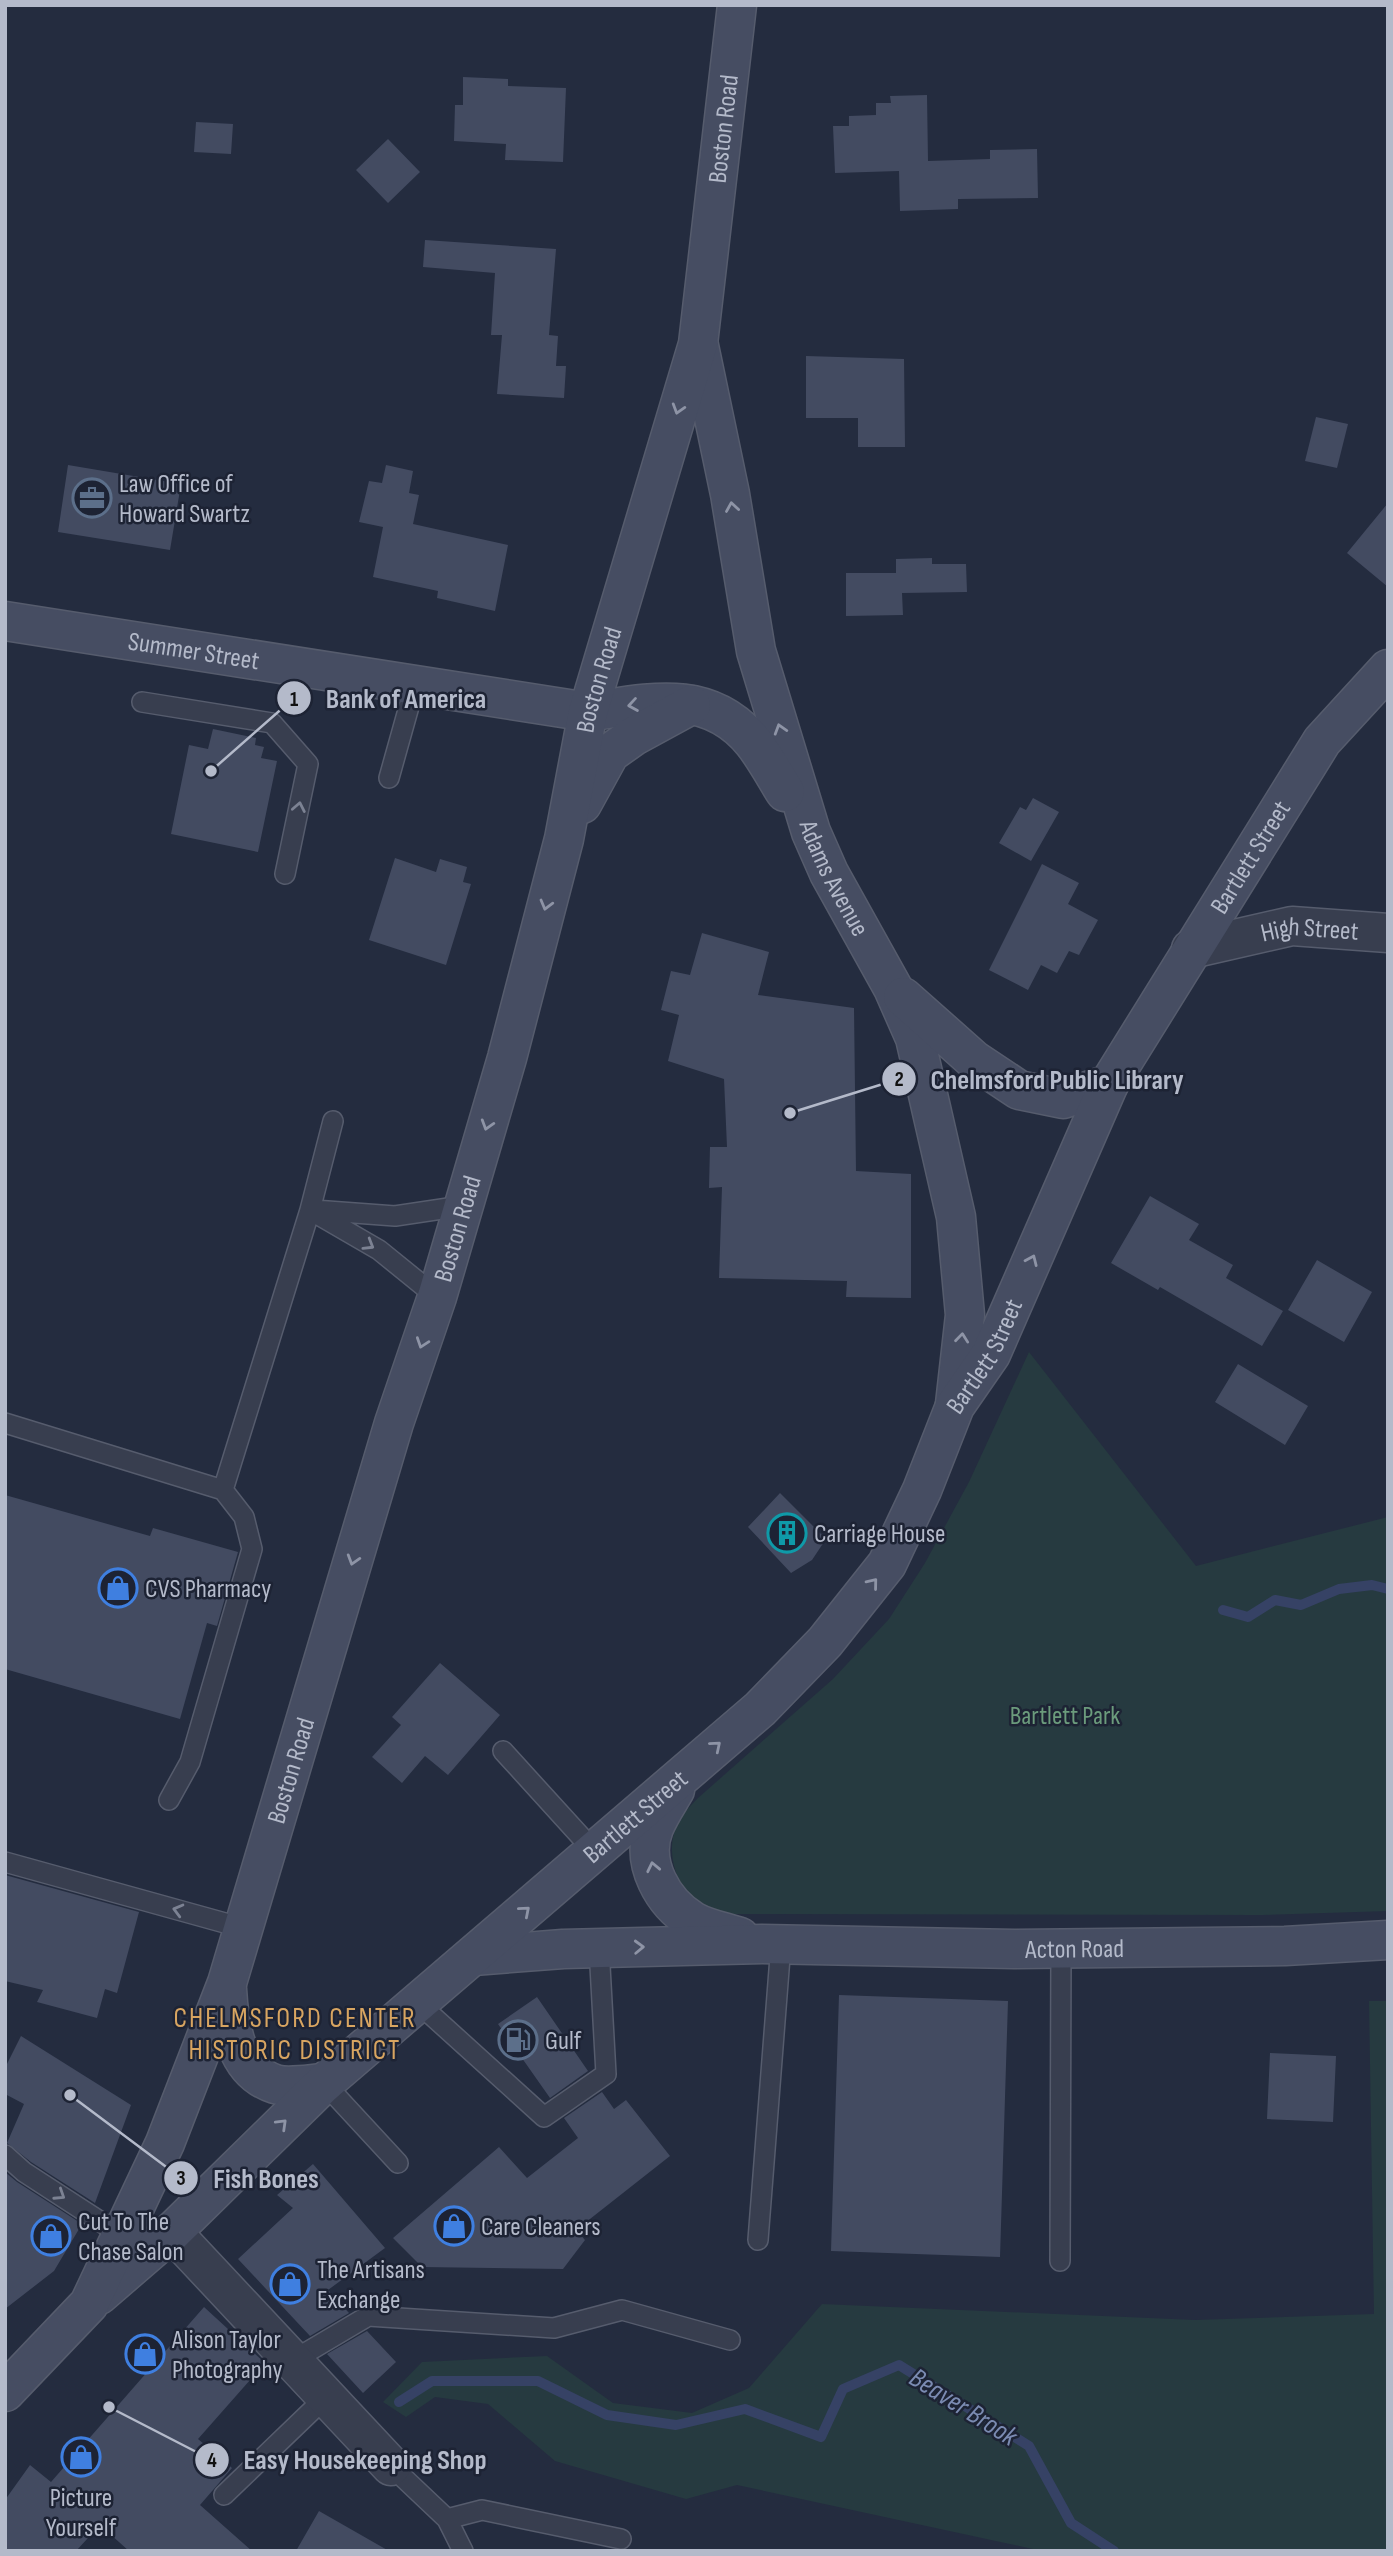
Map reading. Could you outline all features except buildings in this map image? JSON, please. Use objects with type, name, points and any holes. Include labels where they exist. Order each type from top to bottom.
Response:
[{"type":"main road","name":"Boston Road","points":[[5,2392],[89,2304],[165,2143],[227,1983],[394,1423],[437,1297],[507,1058],[564,839],[587,712],[698,344],[737,5]]},
{"type":"main road","name":"Adams Avenue","points":[[698,344],[730,494],[756,651],[811,832],[829,873],[893,988],[915,1038],[956,1217],[965,1315],[955,1406]]},
{"type":"main road","name":"Summer Street","points":[[5,621],[587,712],[662,701],[693,704],[723,716],[752,741],[811,832]]},
{"type":"main road","name":"Bartlett Street","points":[[89,2304],[172,2232],[324,2083],[761,1709],[825,1642],[887,1564],[922,1490],[955,1406],[991,1354],[1110,1084],[1322,741],[1388,669]]},
{"type":"main road","points":[[564,839],[610,753],[634,736],[693,704]]},
{"type":"main road","points":[[893,988],[974,1060],[1019,1090],[1063,1099],[1110,1084]]},
{"type":"main road","name":"Acton Road","points":[[684,1773],[653,1830],[650,1847],[657,1883],[682,1914],[697,1923],[771,1944]]},
{"type":"main road","name":"Acton Road","points":[[473,1956],[600,1948],[771,1944],[1061,1948],[1285,1945],[1388,1940]]},
{"type":"main road","points":[[227,1983],[229,2024],[240,2053],[258,2076],[277,2085],[324,2083]]},
{"type":"street","name":"High Street","points":[[1191,949],[1292,926],[1388,933]]},
{"type":"street","points":[[172,2232],[391,2466]]},
{"type":"lane","points":[[389,778],[415,685]]},
{"type":"lane","points":[[142,702],[272,723],[307,764],[285,874]]},
{"type":"lane","points":[[223,1490],[310,1210],[333,1121]]},
{"type":"lane","points":[[310,1210],[395,1216],[462,1206]]},
{"type":"lane","points":[[310,1210],[379,1250],[437,1297]]},
{"type":"lane","points":[[5,1423],[223,1490],[244,1517],[252,1549],[190,1762],[169,1800]]},
{"type":"lane","points":[[503,1751],[594,1851]]},
{"type":"lane","points":[[5,1862],[243,1928]]},
{"type":"lane","points":[[758,2240],[771,1944]]},
{"type":"lane","points":[[418,2003],[544,2117],[606,2074],[600,1948]]},
{"type":"lane","points":[[1060,2260],[1061,1948]]},
{"type":"lane","points":[[324,2083],[398,2163]]},
{"type":"lane","points":[[5,2155],[24,2172],[121,2235]]},
{"type":"lane","points":[[292,2361],[368,2316],[554,2328],[622,2310],[730,2340]]},
{"type":"lane","points":[[224,2495],[326,2397]]},
{"type":"lane","points":[[391,2466],[447,2519],[463,2551]]},
{"type":"lane","points":[[447,2519],[482,2510],[621,2539]]},
{"type":"green space","name":"Bartlett Park","points":[[1029,1352],[1196,1566],[1388,1517],[1388,1911],[1262,1915],[723,1914],[703,1905],[685,1889],[678,1878],[672,1854],[672,1842],[680,1819],[698,1798],[833,1679],[889,1619],[925,1563],[969,1482]]},
{"type":"green space","points":[[1369,2001],[1388,2001],[1388,2551],[1042,2551],[737,2485],[686,2499],[555,2461],[488,2404],[435,2397],[406,2417],[383,2402],[422,2362],[547,2356],[613,2403],[692,2413],[749,2388],[822,2304],[1195,2320],[1374,2314]]},
{"type":"waterway","points":[[1223,1610],[1248,1617],[1275,1600],[1301,1605],[1339,1589],[1372,1585],[1388,1589]]},
{"type":"waterway","name":"Beaver Brook","points":[[399,2402],[432,2381],[538,2381],[607,2415],[676,2425],[745,2409],[821,2437],[843,2389],[899,2365],[1029,2446],[1071,2523],[1114,2551]]},
{"type":"place","name":"Law Office of Howard Swartz","points":[[92,498]]},
{"type":"place","name":"Bank of America","points":[[211,771]]},
{"type":"place","name":"Chelmsford Public Library","points":[[790,1113]]},
{"type":"place","name":"Carriage House","points":[[787,1533]]},
{"type":"place","name":"CVS Pharmacy","points":[[118,1588]]},
{"type":"place","name":"Gulf","points":[[518,2040]]},
{"type":"place","name":"Fish Bones","points":[[70,2095]]},
{"type":"place","name":"Care Cleaners","points":[[454,2226]]},
{"type":"place","name":"Cut To The Chase Salon","points":[[51,2236]]},
{"type":"place","name":"The Artisans Exchange","points":[[290,2284]]},
{"type":"place","name":"Alison Taylor Photography","points":[[145,2354]]},
{"type":"place","name":"Easy Housekeeping Shop","points":[[109,2407]]},
{"type":"place","name":"Picture Yourself","points":[[81,2457]]},
{"type":"district","name":"CHELMSFORD CENTER HISTORIC DISTRICT","points":[[295,2033]]}]
